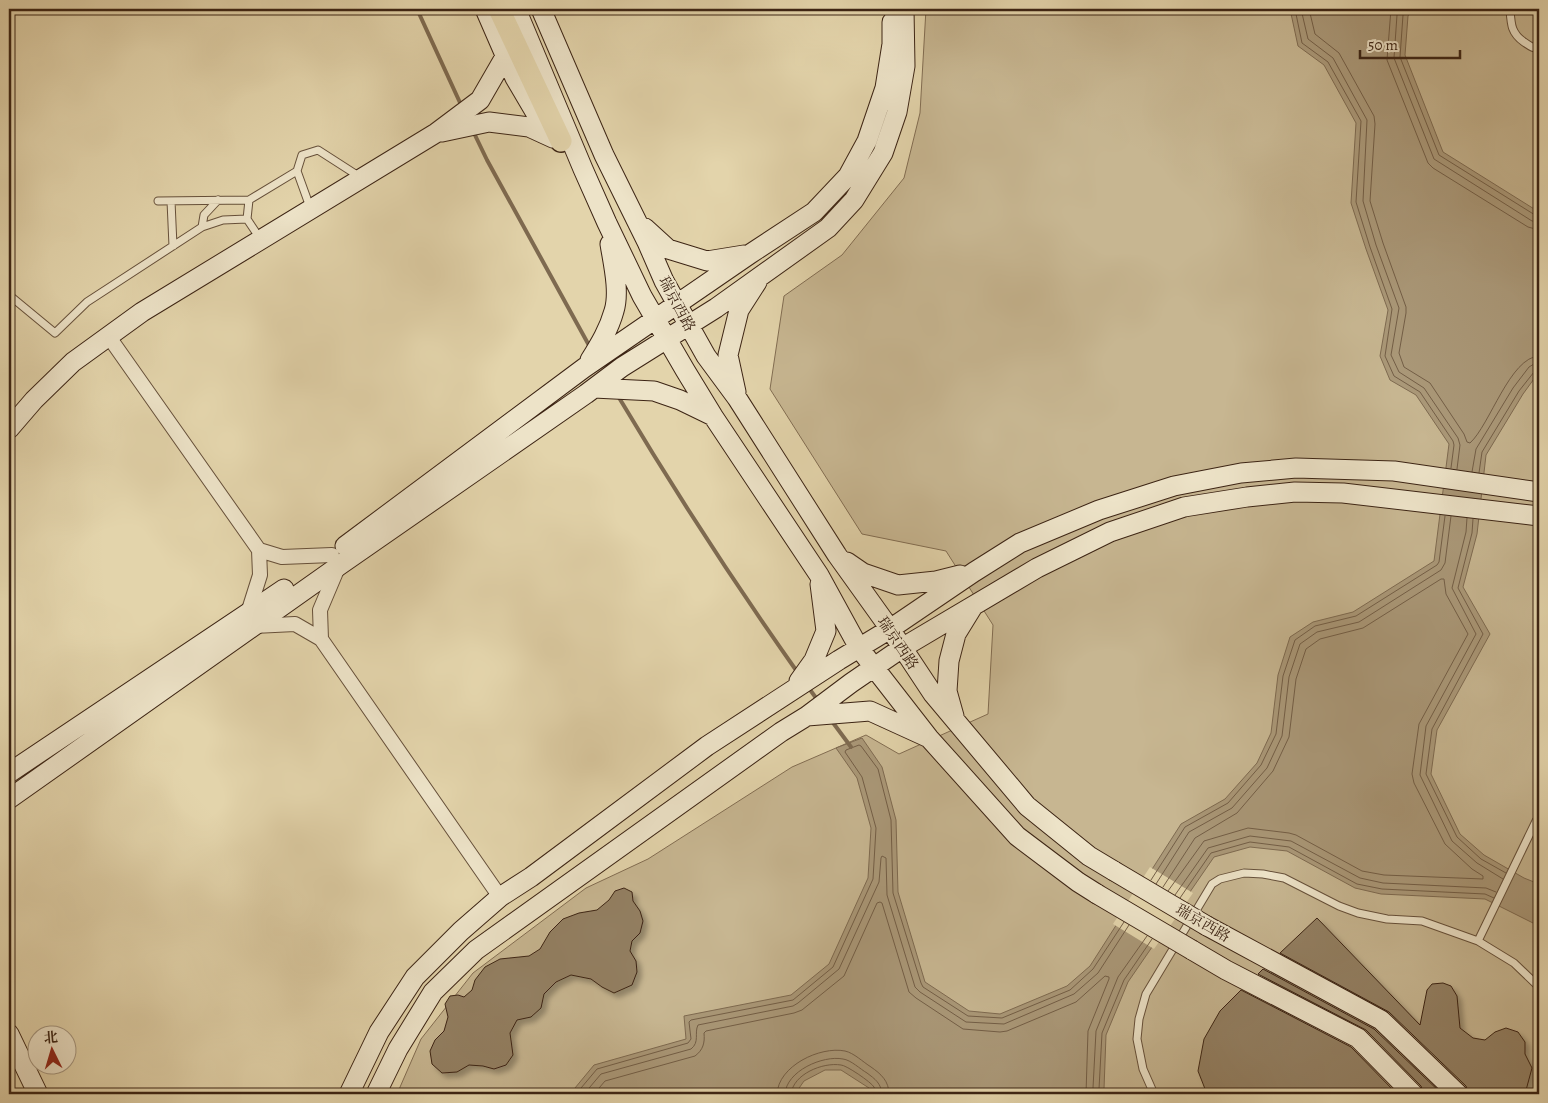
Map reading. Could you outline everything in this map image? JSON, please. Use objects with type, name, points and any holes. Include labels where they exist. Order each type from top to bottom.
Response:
[{"type":"main road","points":[[498,9],[560,141]]},
{"type":"street","points":[[484,9],[515,78],[534,112],[583,169]]},
{"type":"street","name":"瑞京西路","points":[[516,9],[583,169],[642,296],[713,416],[819,575],[859,648],[929,738],[1017,836],[1078,882],[1226,970],[1358,1038],[1413,1094]]},
{"type":"street","name":"瑞京西路","points":[[541,9],[604,155],[637,220],[664,281],[706,356],[737,398],[837,555],[890,629],[933,694],[1027,806],[1089,856],[1207,926],[1381,1020],[1458,1094]]},
{"type":"street","points":[[321,639],[320,610],[336,560],[580,371],[608,342],[656,319],[814,212],[848,176],[867,140],[885,88],[892,44],[892,9]]},
{"type":"street","points":[[9,799],[251,620],[336,560],[590,391],[622,367],[716,308],[828,228],[854,200],[883,153],[897,112],[905,66],[904,9]]},
{"type":"street","points":[[9,429],[34,400],[73,362],[142,312],[437,133],[480,100],[506,55]]},
{"type":"street","points":[[437,133],[490,122],[529,127],[560,141]]},
{"type":"street","points":[[637,220],[668,249],[707,262],[750,254]]},
{"type":"street","points":[[607,223],[616,277],[615,309],[608,342]]},
{"type":"street","points":[[737,398],[728,355],[739,310],[765,272]]},
{"type":"street","points":[[109,337],[259,550],[260,575],[251,620]]},
{"type":"street","points":[[590,391],[654,391],[680,400],[713,416]]},
{"type":"street","points":[[349,1094],[379,1032],[415,977],[461,931],[500,897],[531,877],[707,746],[890,629],[1020,542],[1099,510],[1174,486],[1240,473],[1296,468],[1394,471],[1537,492]]},
{"type":"street","points":[[376,1094],[398,1049],[433,992],[476,950],[780,732],[807,716],[902,648],[1038,568],[1110,532],[1184,507],[1295,492],[1343,493],[1534,516]]},
{"type":"street","points":[[1020,542],[1014,554],[1016,565],[1025,571],[1038,568]]},
{"type":"street","points":[[259,550],[282,557],[336,560]]},
{"type":"street","points":[[837,555],[863,573],[898,584],[936,581],[974,572]]},
{"type":"street","points":[[791,692],[814,660],[826,631],[819,575]]},
{"type":"street","points":[[955,720],[947,691],[949,661],[956,634],[975,604]]},
{"type":"street","points":[[9,773],[251,620],[295,624],[321,639],[500,897]]},
{"type":"street","points":[[807,716],[870,711],[929,738]]},
{"type":"street","points":[[707,746],[716,746],[725,752],[728,762],[724,773]]},
{"type":"street","points":[[9,1034],[38,1094]]},
{"type":"lane","points":[[1510,9],[1511,24],[1517,37],[1533,48],[1539,48]]},
{"type":"lane","points":[[311,209],[297,171],[302,155],[318,150],[362,178]]},
{"type":"lane","points":[[158,201],[249,200],[297,171]]},
{"type":"lane","points":[[171,200],[173,246]]},
{"type":"lane","points":[[202,227],[204,215],[218,200]]},
{"type":"lane","points":[[249,200],[247,219],[261,240]]},
{"type":"lane","points":[[9,296],[55,333],[87,302],[202,227],[223,220],[247,219]]},
{"type":"lane","points":[[1478,941],[1518,854],[1539,818]]},
{"type":"lane","points":[[1154,1094],[1143,1069],[1137,1039],[1139,1019],[1146,994],[1212,884],[1220,879],[1244,873],[1284,878],[1339,906],[1358,913],[1387,919],[1422,921],[1478,941],[1514,963],[1539,987]]},
{"type":"shaded area","points":[[926,9],[1539,9],[1539,1094],[397,1094],[421,1039],[473,973],[586,888],[648,859],[792,767],[866,735],[899,754],[988,714],[993,625],[946,551],[862,534],[770,389],[784,296],[842,255],[904,178],[920,113]]},
{"type":"water","points":[[1290,9],[1412,9],[1408,16],[1405,55],[1443,152],[1539,212],[1539,372],[1523,394],[1486,455],[1477,534],[1463,587],[1490,634],[1437,730],[1431,774],[1460,834],[1484,855],[1524,878],[1539,884],[1539,926],[1485,899],[1381,894],[1355,888],[1287,851],[1250,847],[1214,857],[1128,982],[1106,1035],[1104,1089],[1107,1094],[871,1094],[869,1088],[841,1070],[825,1070],[804,1081],[795,1094],[570,1094],[594,1065],[686,1039],[684,1016],[791,995],[829,964],[868,878],[871,828],[857,778],[836,748],[862,738],[882,767],[896,820],[898,892],[925,982],[969,1011],[1000,1014],[1067,986],[1090,966],[1181,824],[1225,799],[1257,763],[1271,733],[1278,675],[1290,637],[1313,622],[1353,612],[1434,561],[1449,444],[1416,395],[1390,380],[1380,356],[1388,310],[1351,203],[1356,123],[1324,65],[1298,46]]},
{"type":"pier","points":[[1150,867],[1193,893],[1154,949],[1113,924]]},
{"type":"building","points":[[624,888],[632,892],[633,901],[640,911],[643,921],[640,933],[632,941],[630,951],[636,961],[637,972],[632,985],[614,993],[591,979],[571,975],[556,982],[544,994],[541,1008],[531,1017],[517,1020],[510,1033],[513,1055],[506,1065],[494,1069],[469,1065],[457,1072],[442,1073],[432,1064],[430,1051],[435,1040],[444,1031],[448,1017],[445,1004],[450,996],[458,995],[464,997],[472,990],[475,980],[485,967],[500,959],[529,956],[540,949],[550,932],[563,919],[579,913],[597,910],[609,900],[615,891]]},
{"type":"building","points":[[1317,918],[1420,1025],[1427,990],[1432,984],[1443,983],[1451,986],[1457,996],[1460,1028],[1473,1038],[1485,1040],[1495,1032],[1506,1028],[1518,1032],[1525,1042],[1525,1054],[1532,1068],[1525,1094],[1469,1094],[1466,1086],[1389,1012],[1280,953]]},
{"type":"building","points":[[1263,969],[1374,1029],[1442,1094],[1424,1094],[1421,1086],[1366,1030],[1258,974]]},
{"type":"building","points":[[1241,990],[1351,1047],[1397,1094],[1207,1094],[1198,1071],[1204,1039],[1220,1011]]},
{"type":"waterway","points":[[417,9],[462,107]]},
{"type":"waterway","points":[[473,131],[591,349]]},
{"type":"waterway","points":[[618,396],[705,536],[798,673]]},
{"type":"waterway","points":[[808,687],[819,702]]},
{"type":"waterway","points":[[831,720],[851,747]]}]
